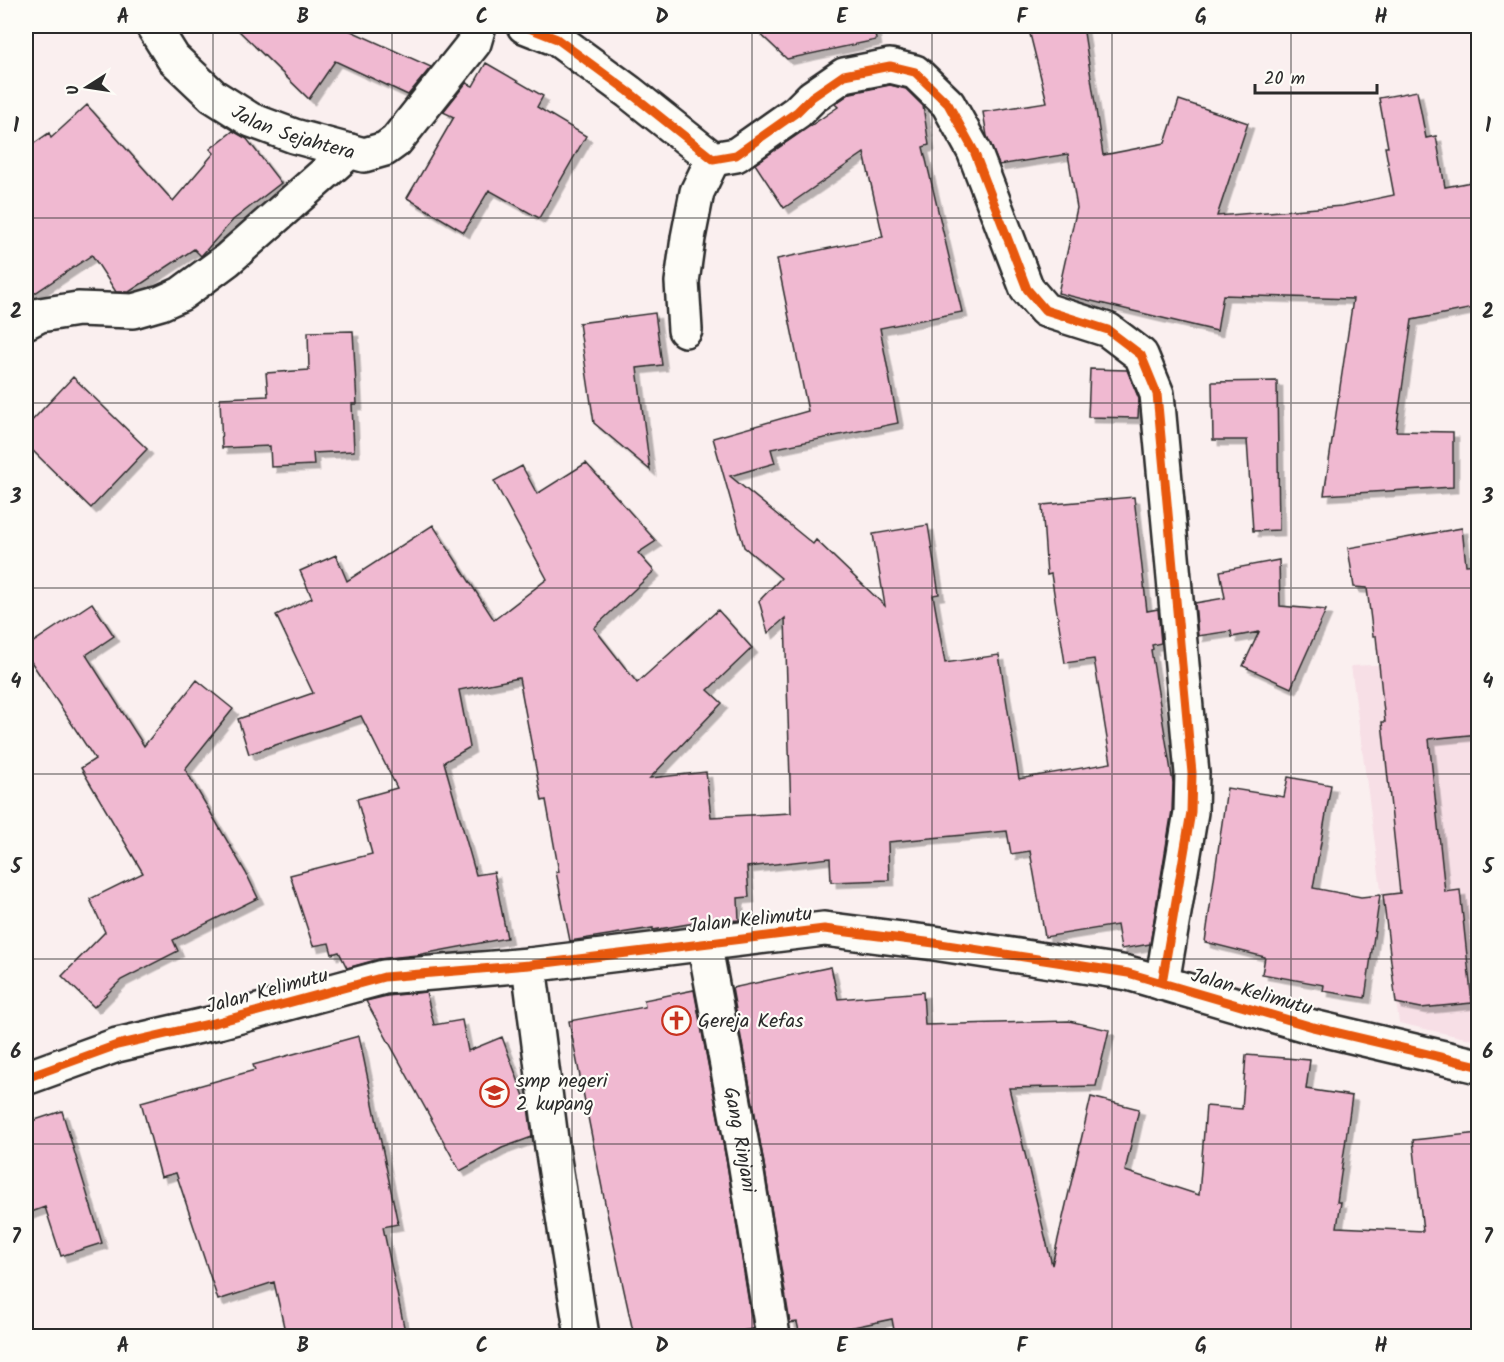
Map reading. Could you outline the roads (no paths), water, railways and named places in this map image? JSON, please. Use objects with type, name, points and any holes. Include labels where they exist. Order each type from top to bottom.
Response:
[{"type":"street","name":"Jalan Sejahtera","points":[[153,26],[173,58],[213,96],[251,120],[294,136],[364,155],[385,149],[396,141],[474,43],[479,26]]},
{"type":"street","points":[[524,26],[557,39],[629,92],[713,159],[736,155],[844,75],[890,66],[915,72],[948,104],[974,151],[1027,289],[1045,310],[1108,330],[1141,355],[1156,394],[1192,774],[1191,812],[1162,983]]},
{"type":"street","points":[[26,322],[40,315],[78,309],[133,311],[161,303],[181,294],[227,260],[350,151]]},
{"type":"street","points":[[685,330],[682,282],[688,238],[698,192],[713,159]]},
{"type":"street","name":"Jalan Kelimutu","points":[[26,1078],[117,1045],[218,1022],[384,977],[529,965],[824,929],[934,943],[1128,973],[1313,1028],[1479,1066]]},
{"type":"street","name":"Gang Rinjani","points":[[704,942],[745,1161],[773,1336]]},
{"type":"street","points":[[529,965],[552,1147],[582,1336]]},
{"type":"place","name":"Gereja Kefas","points":[[677,1020]]},
{"type":"place","name":"smp negeri 2 kupang","points":[[495,1092]]}]
